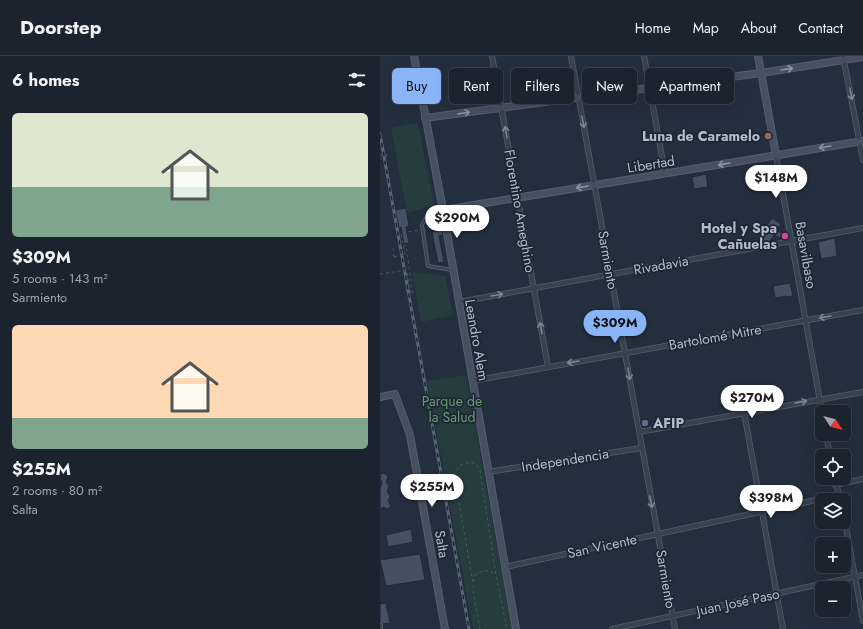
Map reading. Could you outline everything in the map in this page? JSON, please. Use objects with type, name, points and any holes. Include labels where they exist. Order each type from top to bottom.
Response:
[{"type":"street","name":"Leandro Alem","points":[[414,56],[443,210],[516,629]]},
{"type":"street","name":"Florentino Ameghino","points":[[492,56],[548,367]]},
{"type":"street","name":"Sarmiento","points":[[571,56],[675,629]]},
{"type":"street","points":[[644,56],[646,68]]},
{"type":"street","name":"Basavilbaso","points":[[758,56],[821,405]]},
{"type":"street","points":[[734,77],[844,58],[863,57]]},
{"type":"street","points":[[844,58],[861,141],[863,160]]},
{"type":"street","points":[[425,118],[645,89]]},
{"type":"street","points":[[653,104],[665,174]]},
{"type":"street","name":"Libertad","points":[[443,210],[861,141]]},
{"type":"street","name":"Rivadavia","points":[[459,302],[863,228]]},
{"type":"street","name":"Bartolomé Mitre","points":[[472,381],[863,310]]},
{"type":"street","points":[[639,432],[744,412],[863,392]]},
{"type":"street","name":"Salta","points":[[380,397],[395,394],[410,435],[445,629]]},
{"type":"street","points":[[744,412],[783,629]]},
{"type":"street","name":"Independencia","points":[[488,472],[641,448]]},
{"type":"street","points":[[851,482],[863,479]]},
{"type":"street","points":[[835,485],[839,493]]},
{"type":"street","name":"San Vicente","points":[[505,567],[815,499]]},
{"type":"street","points":[[846,529],[863,621]]},
{"type":"street","name":"Juan José Paso","points":[[612,629],[863,576]]},
{"type":"lane","points":[[443,210],[427,216],[422,224],[428,266],[453,270]]},
{"type":"path","points":[[380,155],[386,154],[387,158]]},
{"type":"path","points":[[395,248],[393,248],[394,257],[405,255],[401,233],[423,229]]},
{"type":"path","points":[[380,274],[407,270],[411,294],[413,294],[408,268],[406,245],[404,246]]},
{"type":"path","points":[[473,582],[454,475],[460,465],[466,462],[475,463],[480,470],[496,574],[507,629]]},
{"type":"path","points":[[480,629],[473,591],[474,576],[485,570],[496,574]]},
{"type":"green space","points":[[418,123],[434,205],[407,213],[391,128]]},
{"type":"green space","points":[[412,272],[445,276],[453,315],[421,322]]},
{"type":"green space","name":"Parque de la Salud","points":[[466,375],[512,629],[473,629],[427,381]]},
{"type":"building","points":[[706,174],[708,187],[694,189],[692,177]]},
{"type":"building","points":[[406,208],[409,226],[406,227],[409,243],[404,244],[401,227],[399,228],[395,210]]},
{"type":"building","points":[[772,218],[781,224],[777,230],[782,234],[780,238],[774,235],[770,241],[764,242],[758,239]]},
{"type":"building","points":[[442,230],[443,235],[439,236],[444,262],[438,263],[432,232]]},
{"type":"building","points":[[835,238],[837,256],[821,259],[818,242]]},
{"type":"building","points":[[790,283],[793,296],[775,298],[773,286]]},
{"type":"building","points":[[381,473],[386,474],[388,477],[386,482],[389,486],[387,491],[390,496],[388,501],[391,506],[388,509],[383,507],[380,510],[380,489],[382,482],[380,479]]},
{"type":"building","points":[[411,529],[413,542],[388,547],[386,535]]},
{"type":"building","points":[[420,554],[425,580],[386,586],[380,560]]},
{"type":"building","points":[[386,603],[390,623],[383,624],[380,623],[380,604]]},
{"type":"railway","points":[[380,134],[469,629]]},
{"type":"place","name":"Luna de Caramelo","points":[[768,136]]},
{"type":"place","name":"Hotel y Spa Cañuelas","points":[[785,236]]},
{"type":"place","name":"AFIP","points":[[645,423]]}]
